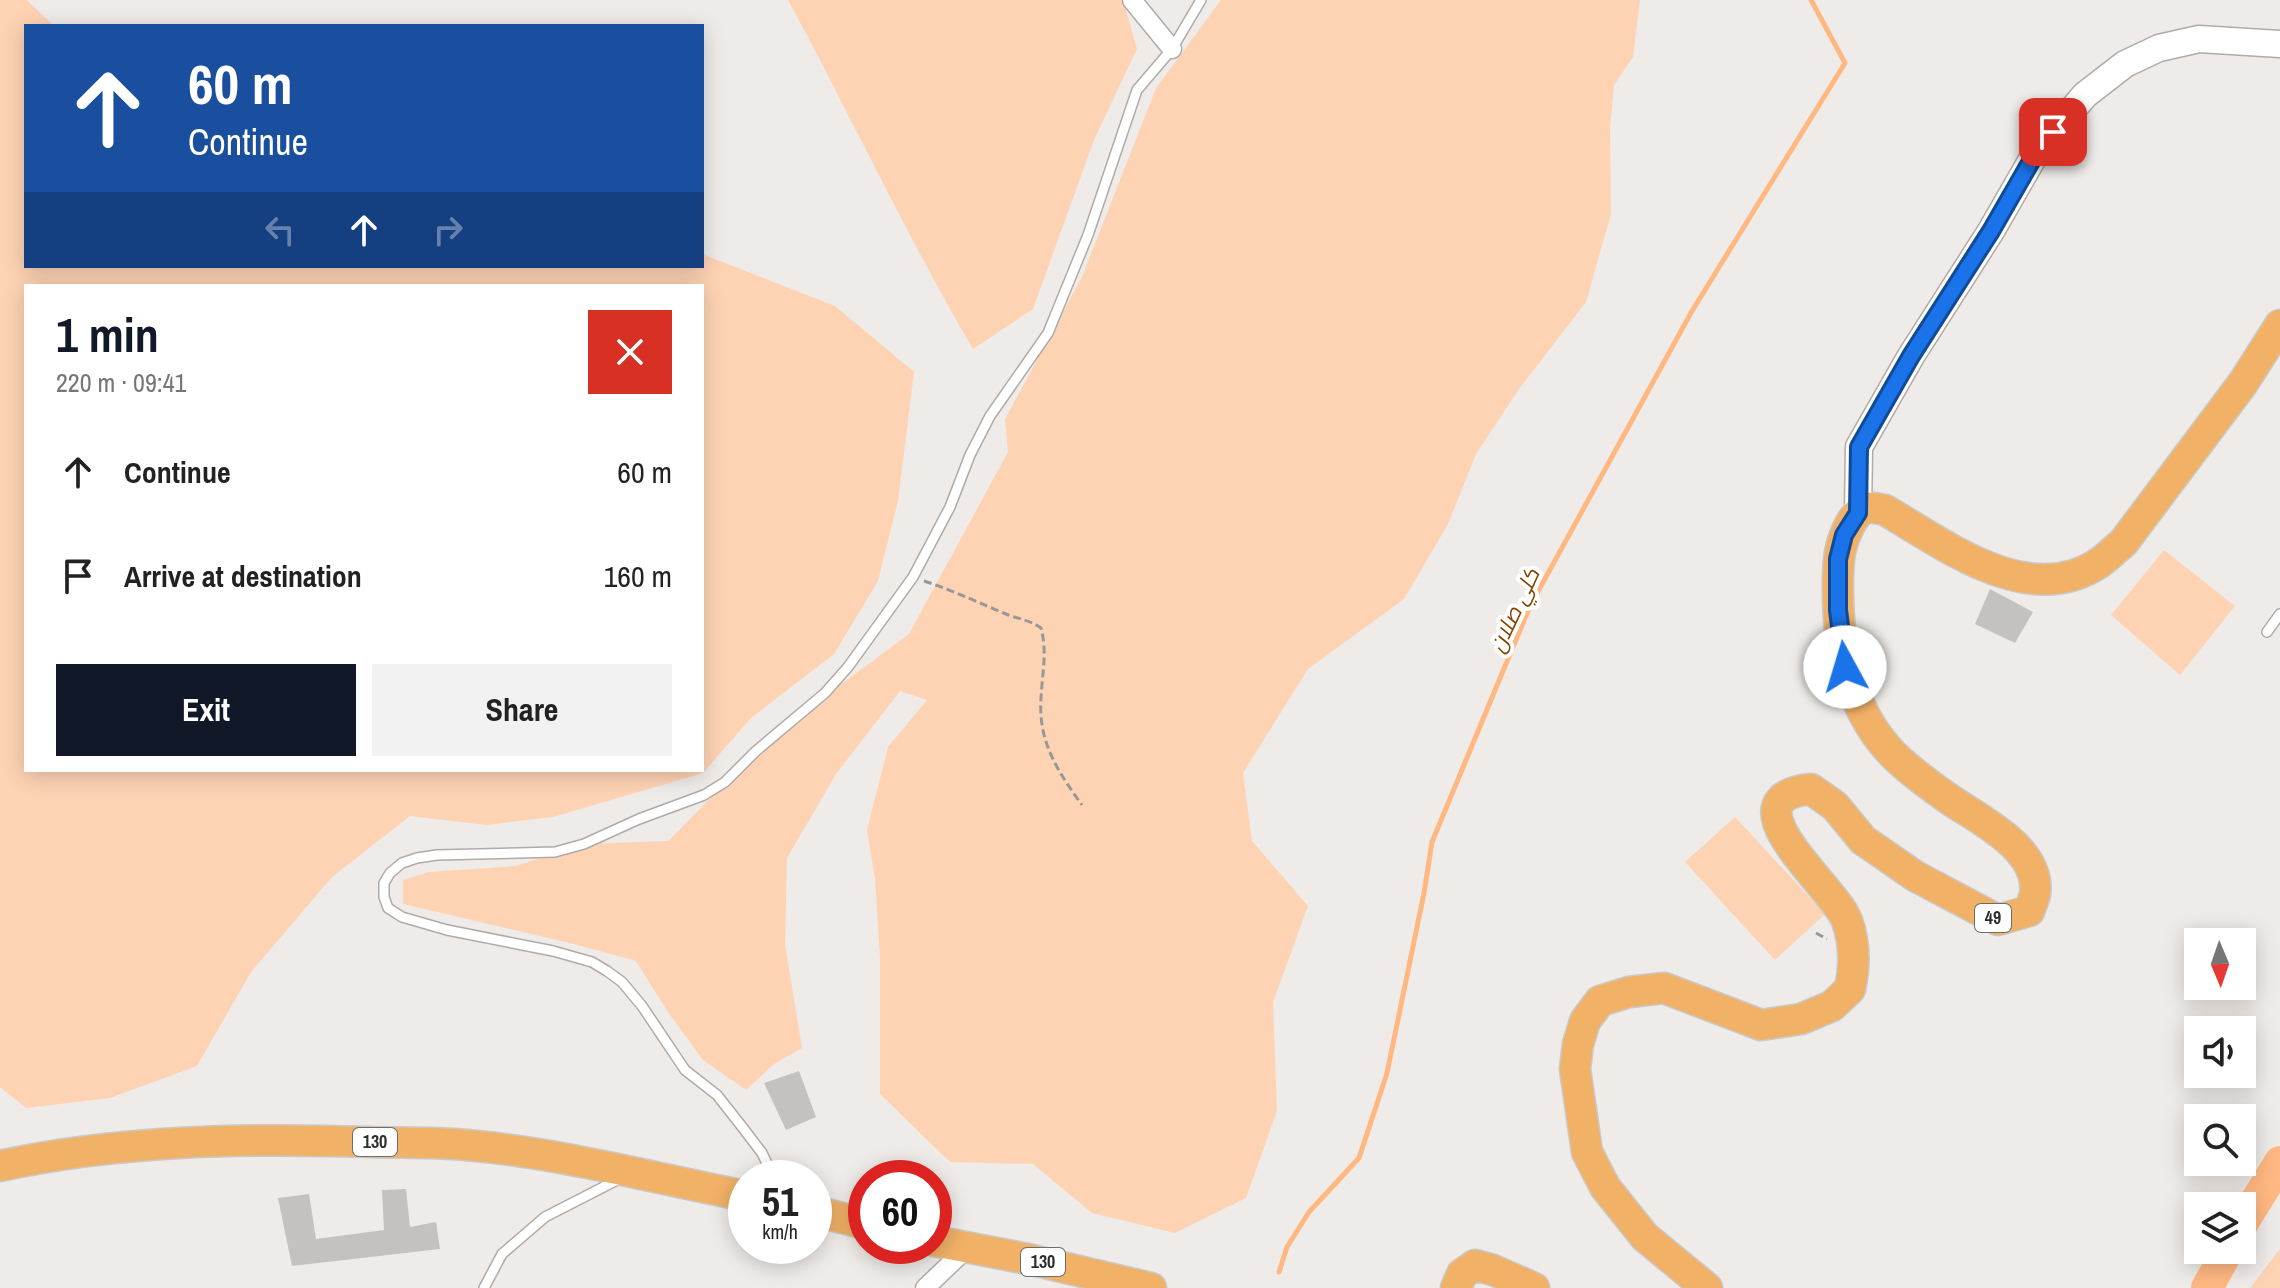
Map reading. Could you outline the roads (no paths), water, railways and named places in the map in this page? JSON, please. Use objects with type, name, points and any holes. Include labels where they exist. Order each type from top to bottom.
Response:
[{"type":"main road","points":[[1858,513],[1867,508],[1885,510],[1992,570],[2034,580],[2070,575],[2098,564],[2123,543],[2243,383],[2280,325]]},
{"type":"main road","name":"49","points":[[1707,1288],[1677,1260],[1645,1237],[1605,1187],[1587,1152],[1575,1069],[1585,1021],[1600,1001],[1629,992],[1664,988],[1761,1025],[1801,1019],[1832,1006],[1850,989],[1854,954],[1847,919],[1780,831],[1775,812],[1781,799],[1793,791],[1811,789],[1835,806],[1863,840],[1971,908],[1998,920],[2029,911],[2036,893],[2031,869],[2010,840],[1900,761],[1879,738],[1855,699],[1845,667],[1838,610],[1838,559],[1844,535],[1858,513]]},
{"type":"main road","name":"130","points":[[1,1163],[106,1150],[224,1141],[315,1140],[466,1145],[557,1159],[728,1193]]},
{"type":"main road","name":"130","points":[[952,1246],[1028,1259],[1151,1288]]},
{"type":"main road","points":[[1456,1288],[1462,1274],[1475,1265],[1534,1288]]},
{"type":"street","points":[[1132,0],[1172,49]]},
{"type":"street","points":[[1858,513],[1859,447],[2037,151],[2085,95],[2125,64],[2159,48],[2199,39],[2280,44]]},
{"type":"street","points":[[925,1288],[966,1249]]},
{"type":"lane","points":[[765,1160],[717,1095],[685,1070],[642,1006],[622,982],[607,971],[592,962],[553,951],[447,930],[402,917],[388,908],[384,883],[402,863],[417,858],[539,853],[584,844],[704,795],[725,782],[756,751],[825,693],[848,667],[913,577],[950,507],[970,455],[990,416],[1048,333],[1088,235],[1137,90],[1172,49],[1201,0]]},
{"type":"lane","points":[[2267,632],[2280,614]]},
{"type":"lane","points":[[484,1288],[502,1254],[545,1217],[631,1174]]},
{"type":"waterway","name":"كلي صلان","points":[[1279,1272],[1287,1247],[1309,1212],[1359,1158],[1387,1073],[1432,842],[1530,606],[1692,311],[1845,63],[1811,0]]},
{"type":"waterway","points":[[2256,1201],[2280,1162]]},
{"type":"waterway","points":[[2207,1288],[2220,1264]]}]
